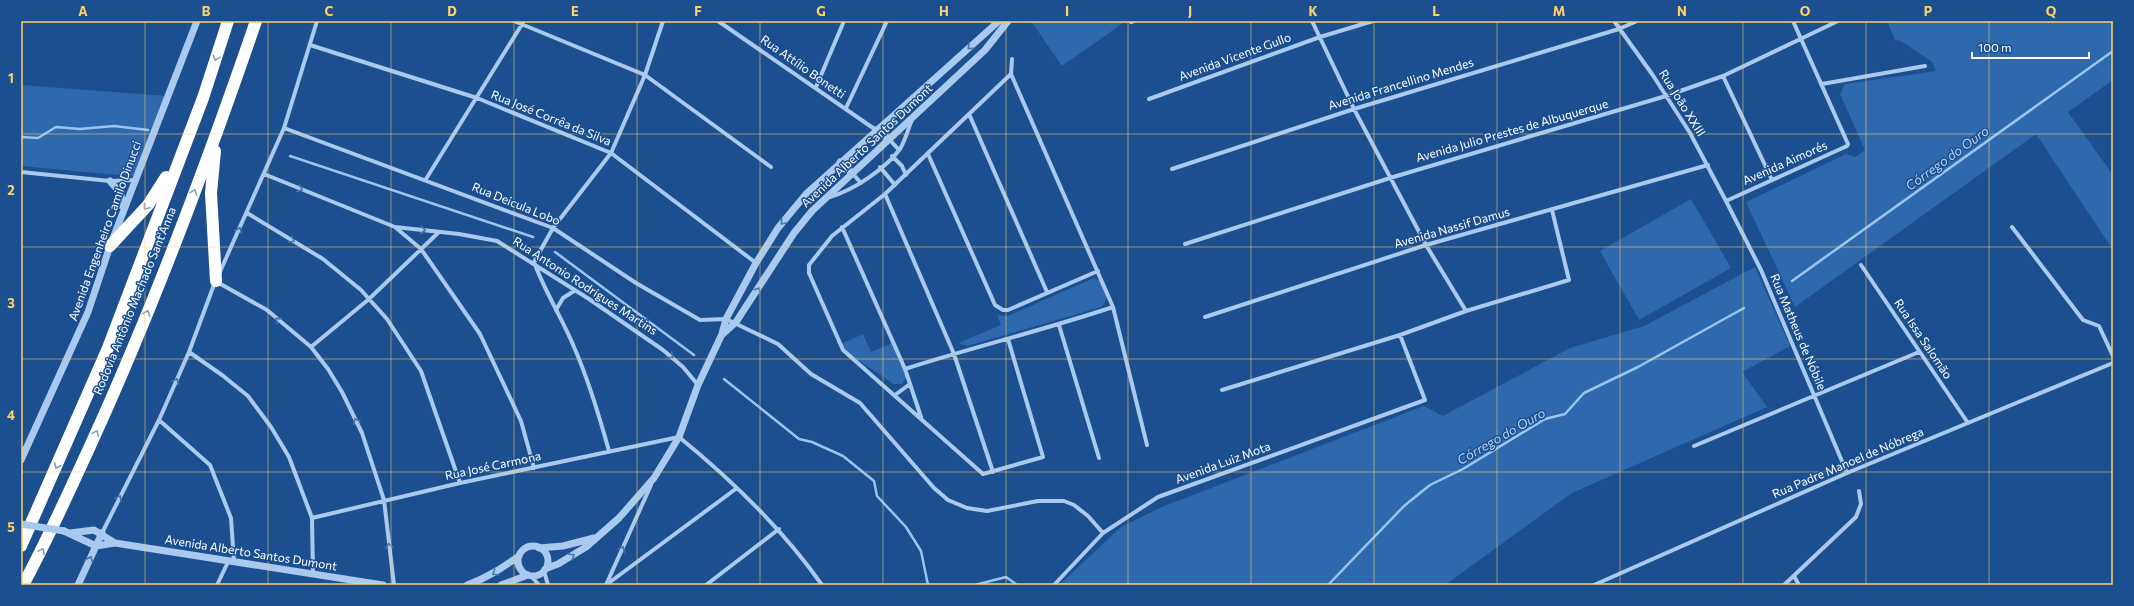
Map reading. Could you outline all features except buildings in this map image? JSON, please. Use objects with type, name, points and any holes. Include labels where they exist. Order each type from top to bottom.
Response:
[{"type":"highway","name":"Rodovia Antônio Machado Sant'Anna","points":[[21,546],[108,348],[203,98],[228,21]]},
{"type":"highway","name":"Rodovia Antônio Machado Sant'Anna","points":[[23,585],[46,543],[130,357],[217,135],[256,21]]},
{"type":"highway","points":[[110,246],[148,205],[162,186],[203,98]]},
{"type":"highway","points":[[216,281],[211,193],[217,135]]},
{"type":"street","name":"Avenida Engenheiro Camilo Dinucci","points":[[21,460],[26,446],[88,312],[121,216],[197,21]]},
{"type":"street","points":[[78,585],[102,533],[159,420],[189,352],[216,281],[284,128],[317,21]]},
{"type":"street","points":[[514,21],[524,23],[645,75],[771,167]]},
{"type":"street","points":[[609,451],[594,396],[574,346],[544,289],[534,262],[553,228],[611,153],[645,75],[663,21]]},
{"type":"street","name":"Rua Attílio Bonetti","points":[[718,21],[816,86],[876,130]]},
{"type":"street","points":[[816,86],[844,21]]},
{"type":"street","points":[[846,108],[887,21]]},
{"type":"street","name":"Avenida Alberto Santos Dumont","points":[[544,570],[573,556],[619,518],[654,478],[679,437],[698,385],[722,334],[726,319],[756,262],[778,228],[802,199],[840,162],[999,21]]},
{"type":"street","name":"Avenida Alberto Santos Dumont","points":[[722,334],[736,322],[794,233],[824,199],[985,50],[1008,21]]},
{"type":"street","points":[[1312,21],[1354,109],[1390,178],[1426,245],[1466,311]]},
{"type":"street","name":"Avenida Vicente Gullo","points":[[1149,98],[1320,37],[1373,21]]},
{"type":"street","name":"Rua João XXIII","points":[[1614,21],[1618,29],[1652,74],[1666,96],[1708,165],[1726,201]]},
{"type":"street","name":"Avenida Francellino Mendes","points":[[1172,169],[1354,109],[1618,29],[1637,21]]},
{"type":"street","points":[[1793,21],[1822,84],[1925,66]]},
{"type":"street","name":"Avenida Julio Prestes de Albuquerque","points":[[1185,244],[1390,178],[1666,96],[1723,76],[1838,21]]},
{"type":"street","points":[[426,179],[524,23]]},
{"type":"street","name":"Rua José Corrêa da Silva","points":[[310,45],[477,98],[611,153],[756,262]]},
{"type":"street","points":[[1012,59],[1012,74],[1098,271],[1112,307],[1147,445]]},
{"type":"street","points":[[1008,339],[1043,457],[983,474],[921,417],[843,350],[809,273],[809,265],[832,236],[895,185],[968,114],[1012,74]]},
{"type":"street","points":[[1723,76],[1772,180]]},
{"type":"street","name":"Avenida Aimorés","points":[[1726,201],[1847,146],[1848,141],[1822,84]]},
{"type":"street","points":[[968,114],[1047,292]]},
{"type":"street","points":[[824,199],[843,193],[861,183],[899,150],[913,117]]},
{"type":"street","name":"Rua Deicula Lobo","points":[[284,128],[426,179],[553,228],[636,283],[700,320],[726,319],[736,322],[778,344],[811,374],[860,403],[934,488],[948,500],[967,508],[987,511],[1038,501],[1064,501],[1074,505],[1088,516],[1103,533]]},
{"type":"street","points":[[876,130],[890,139],[899,150]]},
{"type":"street","points":[[928,154],[995,305],[1004,310],[1008,310],[1098,271]]},
{"type":"street","points":[[892,156],[902,166],[906,175]]},
{"type":"street","points":[[840,162],[861,183]]},
{"type":"street","name":"Avenida Nassif Damus","points":[[1205,317],[1426,245],[1708,165]]},
{"type":"street","points":[[880,167],[895,185]]},
{"type":"street","points":[[21,172],[110,181],[135,180]]},
{"type":"street","name":"Rua Antonio Rodrigues Martins","points":[[264,174],[395,227],[497,241],[534,262],[574,291],[589,299],[663,350],[683,367],[698,385]]},
{"type":"street","points":[[110,181],[121,194],[123,199],[121,216]]},
{"type":"street","points":[[885,194],[954,354],[993,472]]},
{"type":"street","name":"Rua Matheus de Nóbile","points":[[1726,201],[1761,270],[1847,473]]},
{"type":"street","points":[[1222,390],[1400,335],[1466,311],[1569,280],[1552,210]]},
{"type":"street","points":[[246,213],[323,259],[361,290],[387,319],[421,371],[460,483]]},
{"type":"street","points":[[395,227],[420,249],[480,334],[521,421],[534,468]]},
{"type":"street","points":[[842,227],[905,369],[921,417]]},
{"type":"street","points":[[2012,227],[2083,320],[2099,326],[2113,356]]},
{"type":"street","points":[[311,347],[369,299],[439,232]]},
{"type":"street","name":"Rua Issa Salomão","points":[[1861,266],[1968,423]]},
{"type":"street","points":[[216,281],[267,310],[311,347],[328,368],[342,392],[358,426],[384,500],[394,585]]},
{"type":"street","points":[[556,310],[563,298],[574,291]]},
{"type":"street","points":[[905,369],[1059,325],[1112,307]]},
{"type":"street","points":[[1059,325],[1099,458]]},
{"type":"street","name":"Avenida Luiz Mota","points":[[1054,585],[1103,533],[1158,497],[1424,400],[1400,335]]},
{"type":"street","points":[[189,352],[222,375],[252,402],[271,427],[289,457],[312,518],[313,574]]},
{"type":"street","points":[[1694,446],[1919,352]]},
{"type":"street","name":"Rua Padre Manoel de Nóbrega","points":[[1594,585],[1847,473],[2113,363]]},
{"type":"street","points":[[895,395],[910,384]]},
{"type":"street","points":[[159,420],[210,465],[231,518],[231,562],[217,585]]},
{"type":"street","points":[[679,437],[737,488],[779,529],[822,585]]},
{"type":"street","name":"Rua José Carmona","points":[[312,518],[460,483],[679,437]]},
{"type":"street","name":"Avenida Engenheiro Camilo Dinucci","points":[[21,452],[26,446]]},
{"type":"street","points":[[606,585],[654,478]]},
{"type":"street","points":[[606,585],[737,488]]},
{"type":"street","points":[[1784,585],[1856,517],[1861,504],[1859,491]]},
{"type":"street","points":[[21,524],[67,532],[94,530],[102,533]]},
{"type":"street","points":[[706,585],[779,529]]},
{"type":"street","points":[[67,532],[96,546]]},
{"type":"street","name":"Avenida Alberto Santos Dumont","points":[[102,533],[115,543]]},
{"type":"street","name":"Avenida Alberto Santos Dumont","points":[[539,548],[563,546],[596,537]]},
{"type":"street","name":"Avenida Alberto Santos Dumont","points":[[96,546],[115,543],[383,585]]},
{"type":"street","points":[[467,585],[485,579],[519,556],[525,549],[530,547],[539,548],[543,551],[547,560],[544,570],[548,585]]},
{"type":"street","points":[[519,556],[518,560],[520,570],[539,585]]},
{"type":"street","points":[[501,585],[529,576],[538,575],[544,570]]},
{"type":"street","points":[[1794,576],[1799,585]]},
{"type":"shaded area","points":[[1031,21],[1126,21],[1062,66]]},
{"type":"shaded area","points":[[1887,21],[2113,21],[2113,80],[2068,112],[2113,175],[2113,250],[2036,134],[1795,307],[1746,202],[1846,154],[1855,157],[1865,150],[1840,94],[1845,84],[1936,71],[1932,62],[1901,41],[1895,40]]},
{"type":"shaded area","points":[[21,85],[166,96],[144,169],[138,175],[129,176],[21,166]]},
{"type":"shaded area","points":[[1691,199],[1731,268],[1639,320],[1600,251]]},
{"type":"shaded area","points":[[1755,267],[1790,346],[1742,372],[1767,407],[1572,493],[1445,585],[1059,585],[1121,527],[1162,507],[1424,406],[1443,416],[1570,348],[1644,326]]},
{"type":"shaded area","points":[[1094,278],[1100,281],[1106,294],[1106,301],[1101,307],[967,346],[958,343],[1001,325],[997,315],[1008,316]]},
{"type":"shaded area","points":[[863,334],[871,352],[892,343],[906,377],[902,384],[893,384],[851,355],[841,344]]},
{"type":"waterway","name":"Córrego do Ouro","points":[[1792,281],[2113,51]]},
{"type":"waterway","points":[[21,137],[38,138],[56,127],[80,129],[114,126],[148,130]]},
{"type":"waterway","points":[[290,156],[533,237]]},
{"type":"waterway","points":[[555,252],[694,355]]},
{"type":"waterway","name":"Córrego do Ouro","points":[[1328,585],[1404,506],[1430,485],[1463,469],[1545,419],[1565,414],[1584,393],[1638,367],[1744,308]]},
{"type":"waterway","points":[[724,379],[799,439],[812,442],[843,456],[874,481],[877,496],[906,527],[921,551],[928,585]]},
{"type":"waterway","points":[[975,585],[1006,577],[1017,585]]}]
